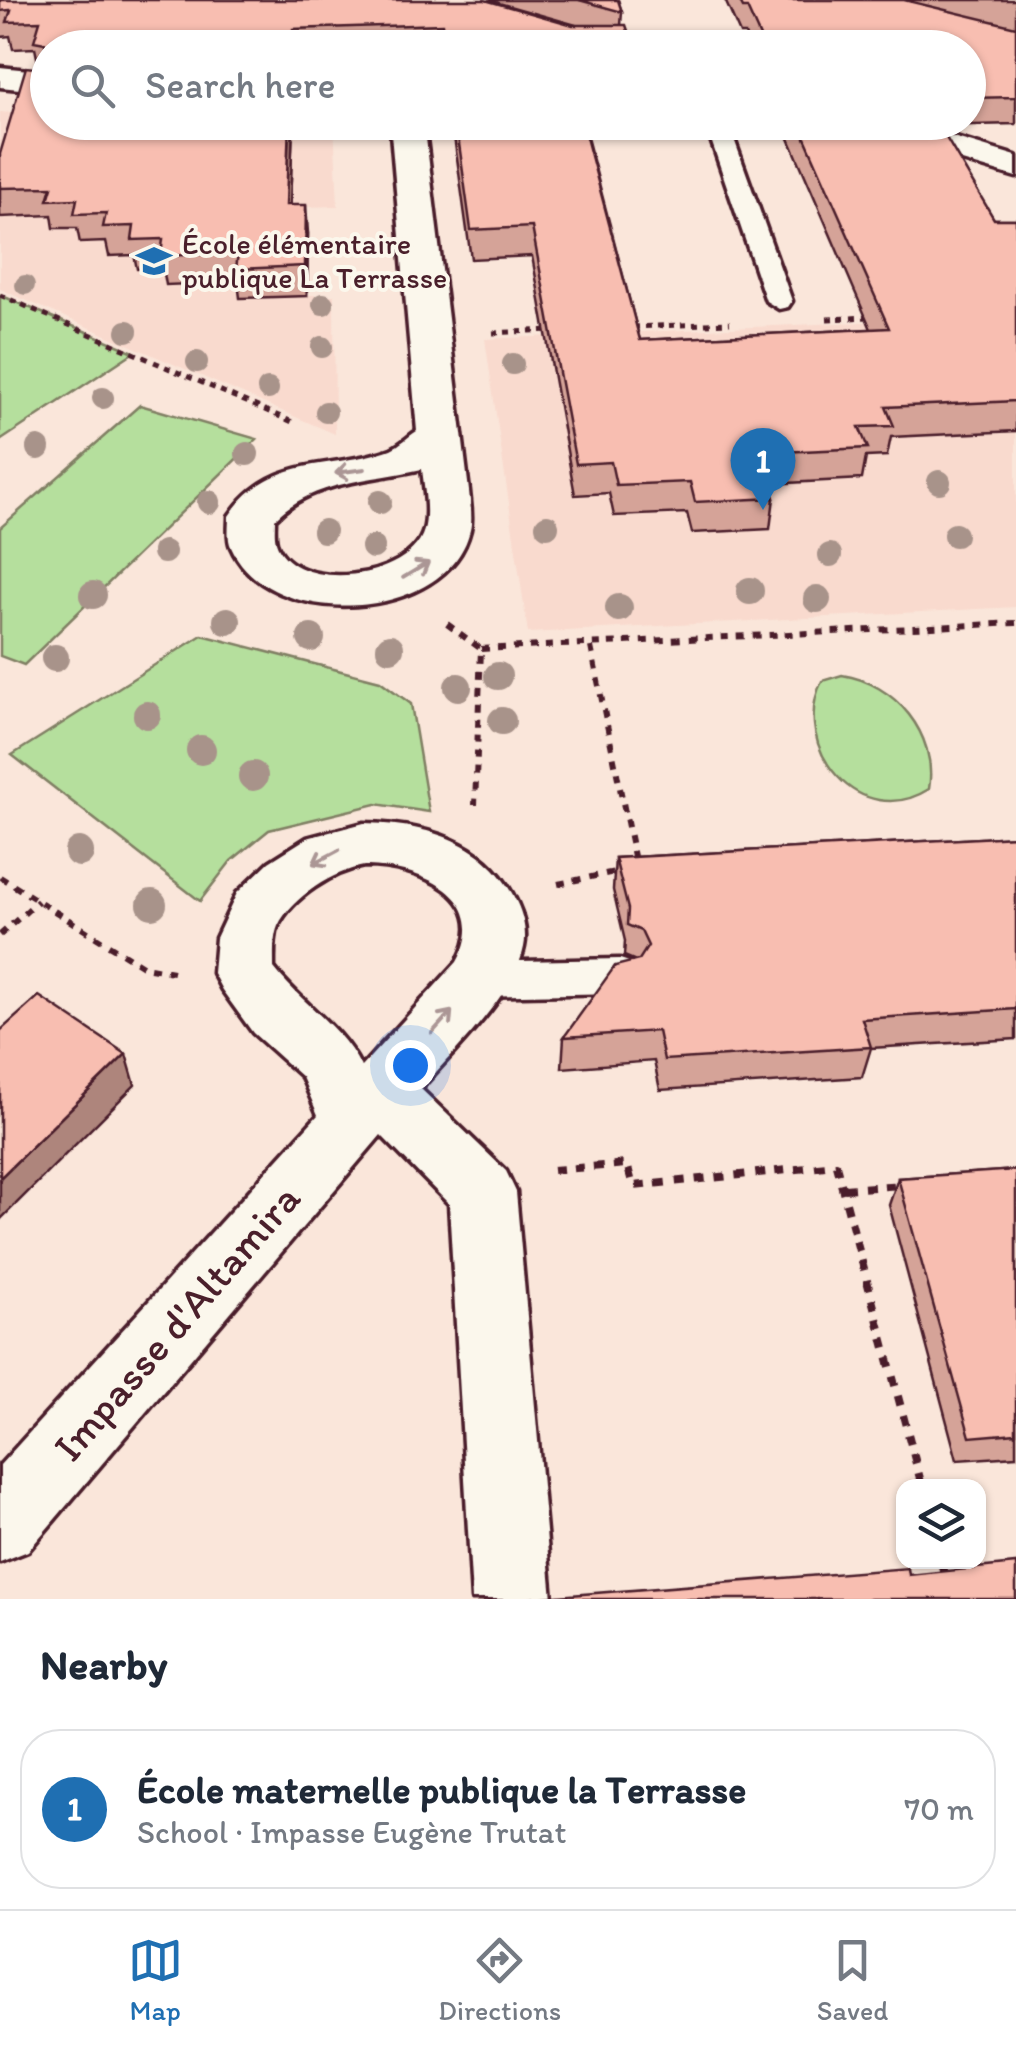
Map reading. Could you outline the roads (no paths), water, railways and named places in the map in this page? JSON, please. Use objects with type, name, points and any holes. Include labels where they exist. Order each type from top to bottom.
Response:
[{"type":"street","points":[[0,77],[30,80]]},
{"type":"street","points":[[409,140],[439,436],[447,530],[434,560],[396,582],[351,592],[305,586],[270,570],[253,544],[252,516],[278,490],[321,475],[407,459],[439,436]]},
{"type":"street","points":[[926,140],[1016,167]]},
{"type":"street","name":"Impasse d'Altamira","points":[[0,1523],[478,979],[495,946],[488,900],[456,863],[399,844],[338,849],[282,881],[249,922],[243,973],[275,1015],[326,1060],[366,1106]]},
{"type":"street","points":[[366,1106],[482,1192],[512,1599]]},
{"type":"lane","points":[[722,140],[779,302]]},
{"type":"lane","points":[[478,979],[620,976]]},
{"type":"place","name":"École élémentaire publique La Terrasse","points":[[154,261]]},
{"type":"place","name":"École maternelle publique la Terrasse","points":[[763,510]]}]
